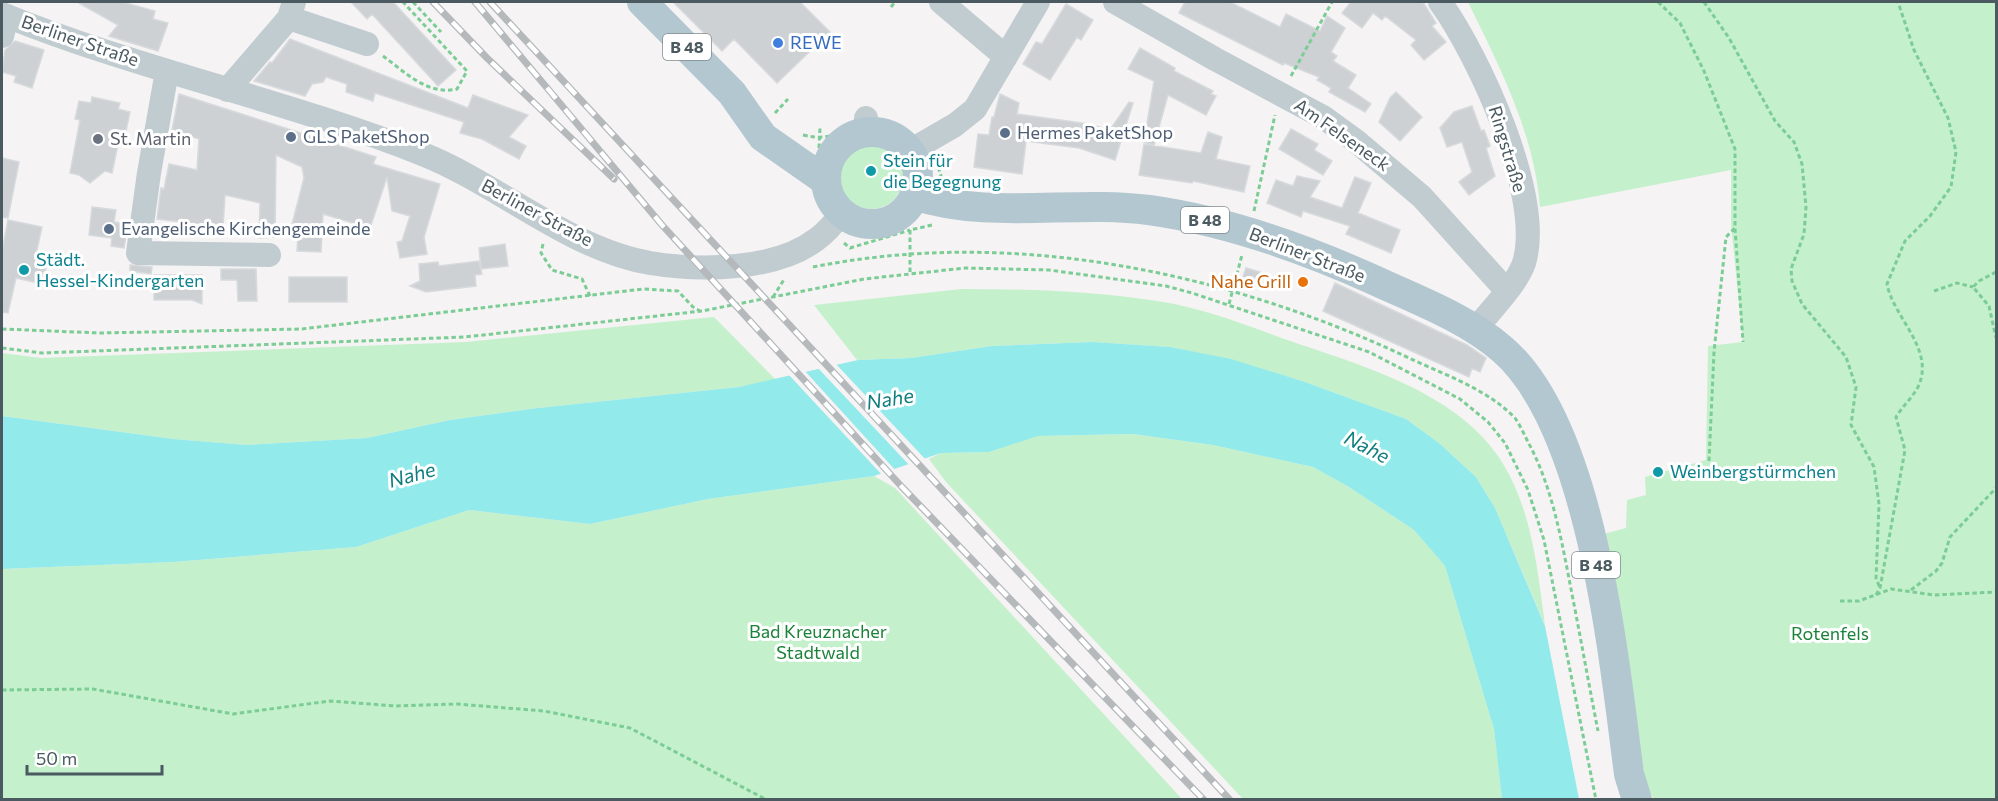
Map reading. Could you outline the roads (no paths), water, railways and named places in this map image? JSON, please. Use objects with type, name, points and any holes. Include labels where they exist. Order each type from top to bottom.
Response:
[{"type":"main road","name":"B 48","points":[[642,2],[732,93],[764,137],[825,159]]},
{"type":"main road","points":[[867,125],[891,136],[909,151],[917,172],[914,195],[902,212],[884,222],[836,221],[825,159],[867,125]]},
{"type":"main road","name":"Berliner Straße","points":[[914,195],[939,202],[1004,207],[1129,208],[1186,216],[1248,232],[1336,264],[1475,330]]},
{"type":"main road","name":"B 48","points":[[1475,330],[1503,350],[1532,383],[1545,402],[1566,450],[1584,511],[1605,610],[1629,774],[1637,800]]},
{"type":"street","points":[[941,2],[1006,57]]},
{"type":"street","points":[[909,151],[969,116],[1038,2]]},
{"type":"street","name":"Am Felseneck","points":[[1115,2],[1196,49],[1323,117],[1389,166],[1454,230],[1506,290]]},
{"type":"street","name":"Ringstraße","points":[[1440,2],[1487,87],[1515,164],[1525,213],[1524,264],[1475,330]]},
{"type":"street","points":[[228,90],[291,10],[367,44]]},
{"type":"street","name":"Berliner Straße","points":[[3,22],[394,142],[434,159],[547,221],[618,255],[646,263],[691,268],[741,265],[786,255],[816,241],[836,221]]},
{"type":"street","points":[[167,72],[138,253],[269,255]]},
{"type":"water","name":"Nahe","points":[[1093,342],[1170,347],[1231,359],[1305,382],[1406,419],[1439,443],[1476,477],[1495,508],[1545,626],[1579,799],[1502,799],[1494,729],[1445,566],[1414,530],[1349,487],[1313,467],[1213,445],[1133,434],[1038,436],[989,452],[941,453],[874,476],[708,499],[590,524],[469,510],[356,547],[173,562],[2,569],[2,416],[173,439],[247,445],[367,438],[450,420],[538,408],[739,387],[858,360],[911,358],[992,346]]},
{"type":"railway","points":[[433,2],[487,58],[614,179]]},
{"type":"railway","points":[[475,2],[662,225],[902,487],[1204,800]]},
{"type":"railway","points":[[490,2],[1230,800]]},
{"type":"place","name":"REWE","points":[[778,43]]},
{"type":"place","name":"Hermes PaketShop","points":[[1005,133]]},
{"type":"place","name":"GLS PaketShop","points":[[291,137]]},
{"type":"place","name":"St. Martin","points":[[98,139]]},
{"type":"place","name":"Stein für die Begegnung","points":[[871,171]]},
{"type":"place","name":"Evangelische Kirchengemeinde","points":[[109,229]]},
{"type":"place","name":"Städt. Hessel-Kindergarten","points":[[24,270]]},
{"type":"place","name":"Nahe Grill","points":[[1303,282]]},
{"type":"place","name":"Weinbergstürmchen","points":[[1658,472]]},
{"type":"park label","name":"Rotenfels","points":[[1830,634]]},
{"type":"park label","name":"Bad Kreuznacher Stadtwald","points":[[818,642]]}]
